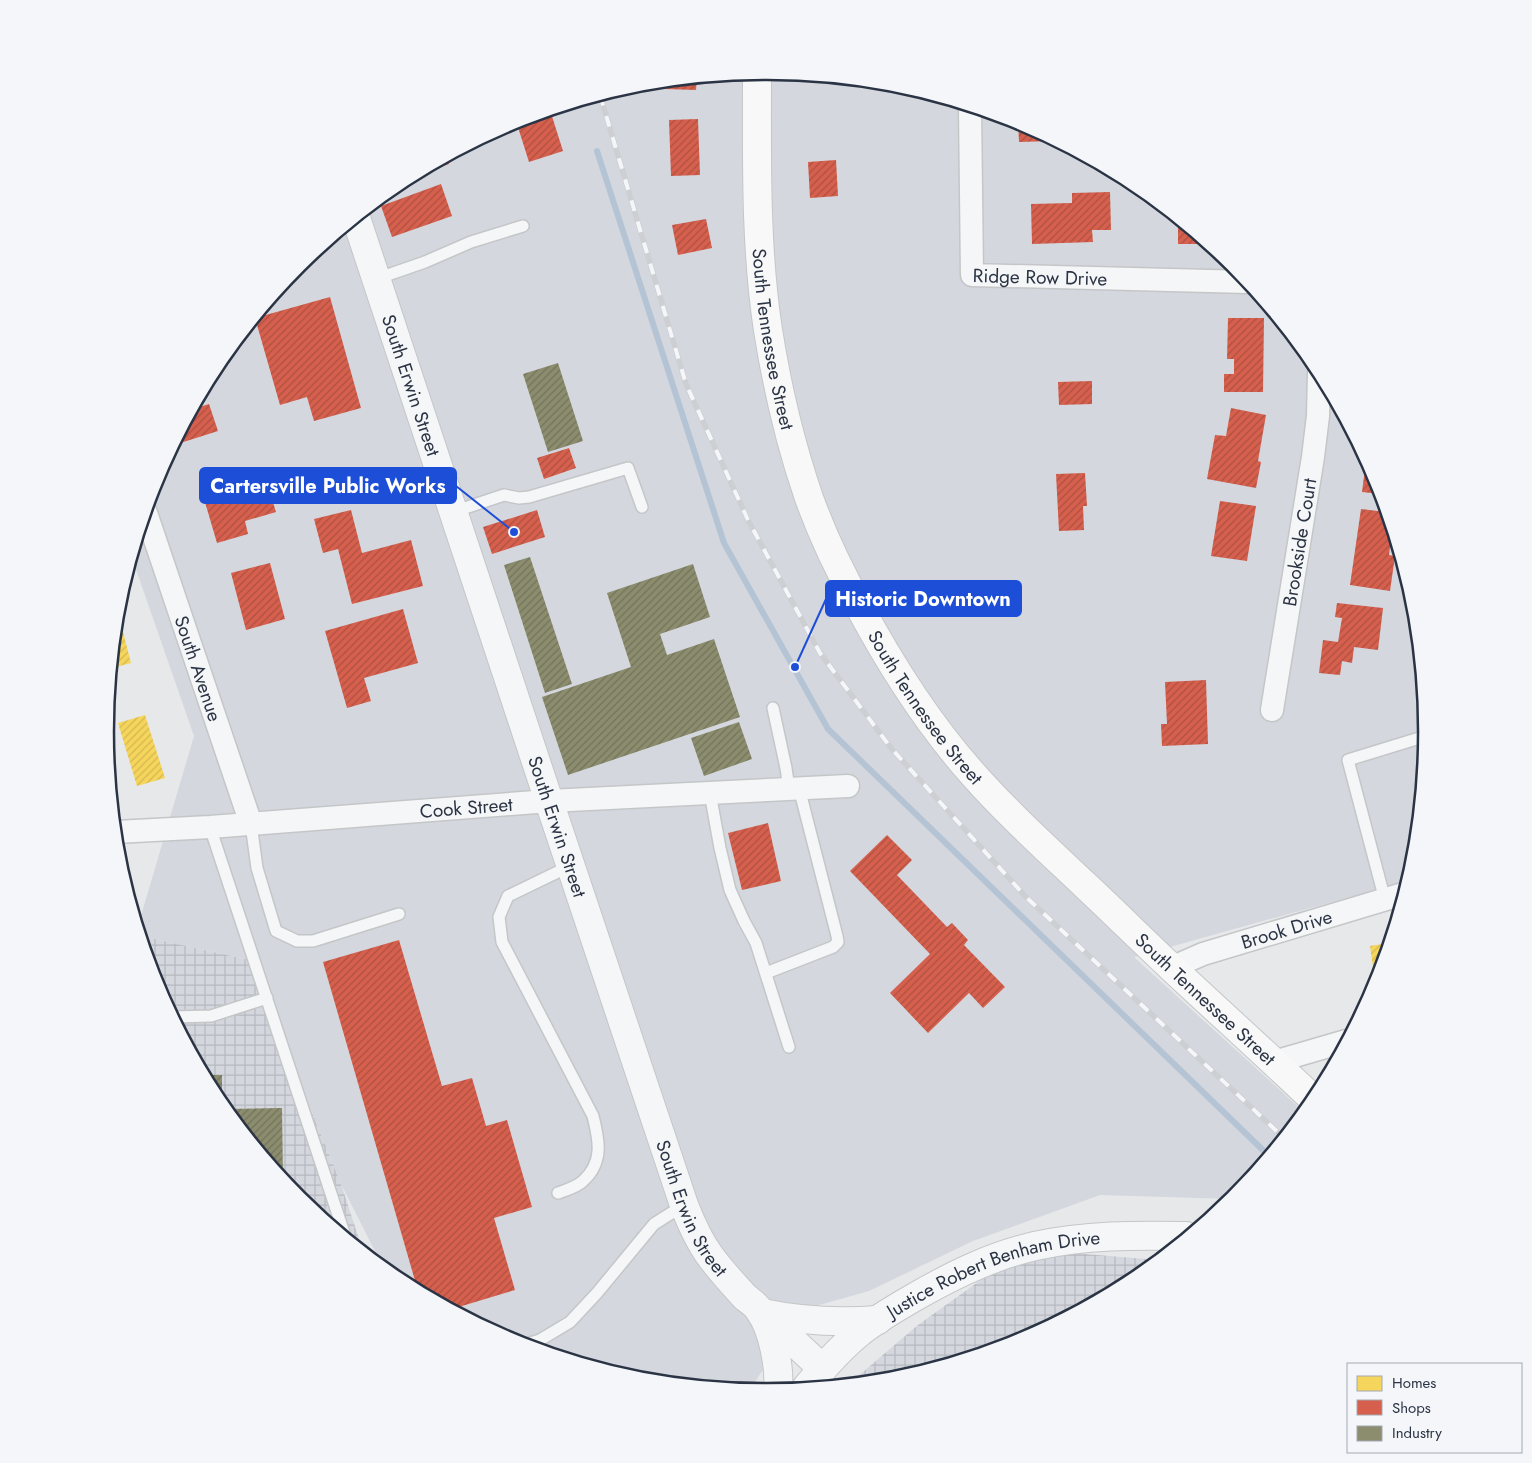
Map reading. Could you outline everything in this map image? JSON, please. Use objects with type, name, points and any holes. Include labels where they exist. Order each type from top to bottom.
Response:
[{"type":"main road","name":"South Tennessee Street","points":[[757,80],[759,236],[768,329],[790,435],[810,500],[846,583],[890,663],[935,728],[970,772],[1025,829],[1171,968],[1307,1094]]},
{"type":"street","name":"Ridge Row Drive","points":[[970,113],[972,275],[1237,282]]},
{"type":"street","name":"South Erwin Street","points":[[358,224],[684,1205],[709,1254],[726,1276],[761,1311],[814,1378]]},
{"type":"street","name":"Brookside Court","points":[[1272,710],[1313,457],[1318,416],[1319,387]]},
{"type":"street","name":"South Avenue","points":[[149,521],[251,824]]},
{"type":"street","name":"Cook Street","points":[[122,832],[210,827],[549,801],[848,786]]},
{"type":"street","name":"Brook Drive","points":[[1171,968],[1203,954],[1394,897]]},
{"type":"street","points":[[1274,1062],[1337,1044]]},
{"type":"street","name":"Justice Robert Benham Drive","points":[[814,1378],[843,1347],[894,1309],[952,1276],[986,1261],[1010,1252],[1036,1246],[1092,1238],[1178,1236]]},
{"type":"street","points":[[761,1311],[796,1319],[821,1321],[878,1320]]},
{"type":"street","points":[[761,1311],[775,1349],[779,1383]]},
{"type":"lane","points":[[376,279],[425,262],[471,242],[523,226]]},
{"type":"lane","points":[[453,512],[504,495],[519,498],[529,497],[628,468],[642,508]]},
{"type":"lane","points":[[766,973],[833,947],[838,942],[794,789],[786,768],[773,708]]},
{"type":"lane","points":[[1394,897],[1348,760],[1418,739]]},
{"type":"lane","points":[[710,793],[730,890],[756,943],[790,1047]]},
{"type":"lane","points":[[251,824],[257,868],[276,931],[297,941],[313,941],[399,914]]},
{"type":"lane","points":[[210,827],[342,1226]]},
{"type":"lane","points":[[558,1193],[582,1182],[596,1164],[599,1140],[593,1116],[502,942],[498,917],[508,896],[570,866]]},
{"type":"lane","points":[[181,1017],[211,1016],[267,998]]},
{"type":"lane","points":[[538,1341],[570,1322],[654,1224],[684,1205]]},
{"type":"shaded area","points":[[766,80],[809,81],[893,93],[935,102],[1015,130],[1054,147],[1092,167],[1128,190],[1196,242],[1227,271],[1283,335],[1308,370],[1350,443],[1368,482],[1383,522],[1405,604],[1412,646],[1418,732],[1412,817],[1399,883],[1134,957],[1298,1107],[1256,1161],[1227,1192],[1220,1199],[1100,1195],[973,1241],[869,1291],[819,1305],[755,1383],[723,1382],[639,1370],[597,1361],[557,1348],[478,1316],[440,1296],[376,1253],[341,1184],[250,960],[148,938],[141,915],[194,736],[136,569],[149,522],[164,482],[182,443],[224,370],[276,302],[336,242],[369,215],[440,167],[478,147],[517,130],[597,102],[681,86],[723,81]]},
{"type":"shaded area","points":[[148,938],[250,960],[341,1184],[359,1240],[305,1192],[276,1161],[224,1093],[182,1020],[164,981]]},
{"type":"shaded area","points":[[1024,1249],[1147,1259],[1092,1296],[1054,1316],[1015,1333],[935,1361],[858,1376],[918,1325]]},
{"type":"building: Homes","points":[[123,630],[131,663],[118,666]]},
{"type":"building: Homes","points":[[145,715],[165,778],[137,786],[118,723]]},
{"type":"building: Homes","points":[[1382,944],[1373,967],[1370,946]]},
{"type":"building: Shops","points":[[696,84],[696,90],[665,89],[681,86]]},
{"type":"building: Shops","points":[[552,117],[563,151],[529,162],[519,129]]},
{"type":"building: Shops","points":[[698,119],[700,175],[671,176],[669,120]]},
{"type":"building: Shops","points":[[1019,132],[1041,141],[1019,142]]},
{"type":"building: Shops","points":[[836,160],[838,196],[810,198],[808,162]]},
{"type":"building: Shops","points":[[441,184],[452,216],[392,237],[382,206]]},
{"type":"building: Shops","points":[[1110,192],[1111,230],[1092,230],[1093,242],[1032,244],[1031,204],[1072,203],[1072,193]]},
{"type":"building: Shops","points":[[706,219],[712,248],[678,255],[672,225]]},
{"type":"building: Shops","points":[[1178,227],[1198,244],[1178,244]]},
{"type":"building: Shops","points":[[330,297],[361,408],[314,421],[307,397],[280,405],[257,325],[265,315]]},
{"type":"building: Shops","points":[[1228,318],[1264,318],[1263,392],[1224,392],[1224,374],[1234,374],[1234,359],[1227,359]]},
{"type":"building: Shops","points":[[1092,381],[1092,404],[1059,405],[1058,382]]},
{"type":"building: Shops","points":[[209,404],[218,431],[182,442],[202,406]]},
{"type":"building: Shops","points":[[1231,408],[1266,415],[1258,461],[1261,462],[1256,488],[1207,479],[1215,435],[1226,436]]},
{"type":"building: Shops","points":[[569,448],[576,468],[544,479],[537,458]]},
{"type":"building: Shops","points":[[1085,473],[1087,506],[1083,506],[1084,530],[1059,531],[1056,474]]},
{"type":"building: Shops","points":[[1364,474],[1372,493],[1362,492]]},
{"type":"building: Shops","points":[[229,484],[234,503],[270,493],[276,512],[245,521],[248,534],[217,543],[202,492]]},
{"type":"building: Shops","points":[[1220,501],[1256,506],[1247,561],[1211,556]]},
{"type":"building: Shops","points":[[1361,509],[1379,511],[1390,546],[1389,555],[1393,556],[1394,561],[1390,591],[1350,585]]},
{"type":"building: Shops","points":[[351,510],[362,553],[411,540],[423,586],[352,604],[338,549],[323,553],[314,519]]},
{"type":"building: Shops","points":[[537,510],[545,537],[492,554],[483,527]]},
{"type":"building: Shops","points":[[270,563],[285,619],[246,630],[231,573]]},
{"type":"building: Shops","points":[[1337,603],[1383,608],[1378,650],[1354,647],[1352,663],[1342,661],[1340,675],[1319,673],[1323,640],[1338,642],[1342,618],[1335,617]]},
{"type":"building: Shops","points":[[403,609],[418,663],[364,678],[371,701],[347,708],[325,631]]},
{"type":"building: Shops","points":[[1206,680],[1208,744],[1162,746],[1161,724],[1167,724],[1165,682]]},
{"type":"building: Shops","points":[[768,823],[781,881],[742,890],[728,833]]},
{"type":"building: Shops","points":[[887,835],[912,860],[897,875],[947,927],[952,923],[968,940],[964,945],[1005,987],[983,1008],[969,993],[928,1033],[890,993],[930,954],[850,871]]},
{"type":"building: Shops","points":[[399,940],[442,1086],[472,1078],[486,1126],[507,1120],[532,1207],[494,1218],[515,1290],[460,1307],[415,1280],[323,962]]},
{"type":"building: Industry","points":[[558,363],[583,441],[548,452],[523,374]]},
{"type":"building: Industry","points":[[530,557],[572,684],[545,693],[504,565]]},
{"type":"building: Industry","points":[[693,564],[710,617],[660,634],[667,655],[714,639],[740,717],[568,775],[542,697],[631,667],[607,593]]},
{"type":"building: Industry","points":[[739,722],[752,759],[704,776],[691,738]]},
{"type":"building: Industry","points":[[213,1075],[222,1075],[222,1090]]},
{"type":"building: Industry","points":[[282,1108],[283,1168],[249,1128],[235,1109]]},
{"type":"waterway","points":[[597,151],[724,543],[828,729],[1264,1151]]},
{"type":"railway","points":[[602,101],[686,384],[748,520],[820,653],[891,748],[1026,897],[1279,1133]]},
{"type":"place","name":"Cartersville Public Works","points":[[514,532]]},
{"type":"place","name":"Historic Downtown","points":[[795,667]]}]
